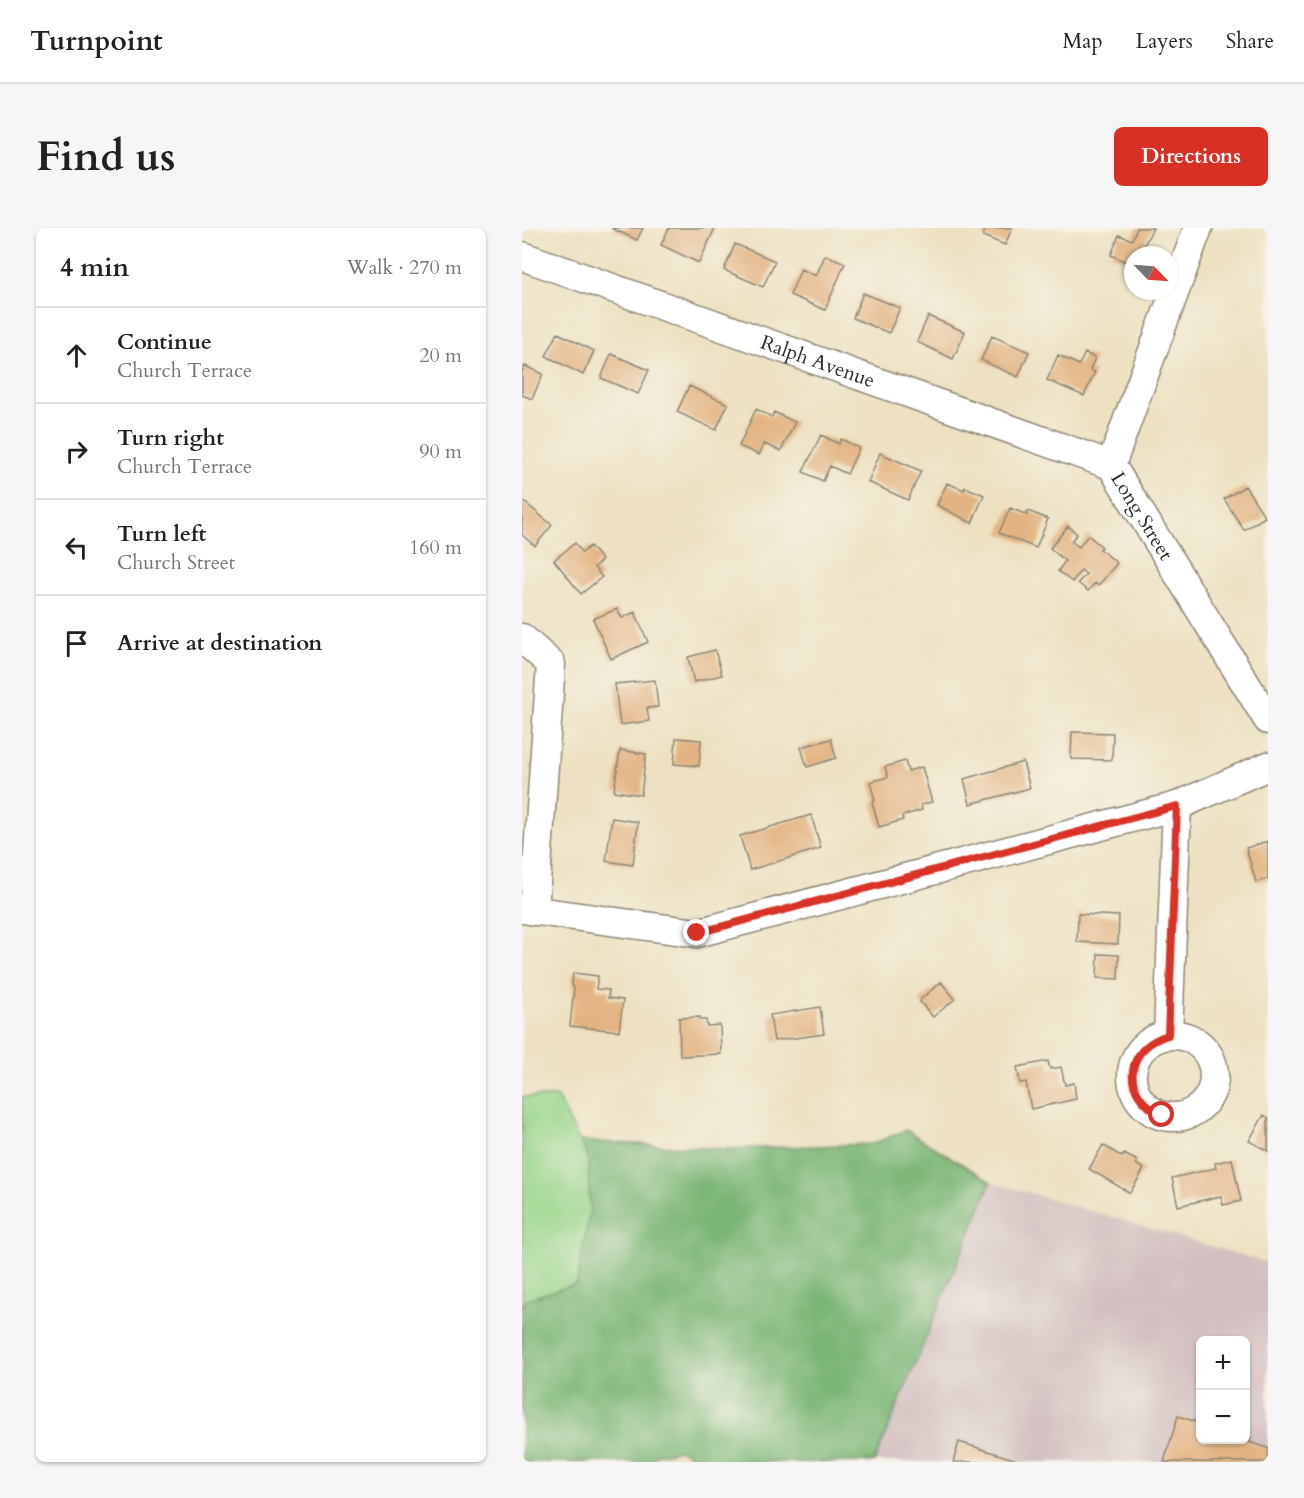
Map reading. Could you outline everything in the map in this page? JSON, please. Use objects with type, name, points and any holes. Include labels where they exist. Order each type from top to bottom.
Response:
[{"type":"street","name":"Long Street","points":[[1198,228],[1111,465],[1268,720]]},
{"type":"street","name":"Ralph Avenue","points":[[522,256],[1111,465]]},
{"type":"street","points":[[522,638],[551,664],[528,910],[697,933],[1177,806],[1268,766]]},
{"type":"street","points":[[1168,1035],[1177,806]]},
{"type":"shaded area","points":[[991,1182],[1268,1263],[1268,1462],[874,1462]]},
{"type":"green space","points":[[522,1097],[557,1097],[588,1157],[590,1209],[577,1284],[528,1299],[522,1307]]},
{"type":"green space","points":[[906,1130],[991,1182],[874,1462],[704,1462],[680,1450],[656,1455],[651,1462],[522,1462],[522,1307],[528,1299],[577,1284],[590,1209],[588,1157],[580,1141],[727,1149],[872,1144]]},
{"type":"building","points":[[611,228],[643,228],[637,240]]},
{"type":"building","points":[[669,228],[715,228],[699,263],[661,245]]},
{"type":"building","points":[[986,228],[1012,228],[1005,245],[983,236]]},
{"type":"building","points":[[1137,228],[1153,228],[1144,246],[1124,246],[1124,261],[1111,255],[1119,235],[1132,240]]},
{"type":"building","points":[[735,244],[775,261],[763,287],[724,270]]},
{"type":"building","points":[[825,255],[845,263],[825,310],[790,295],[801,269],[816,276]]},
{"type":"building","points":[[863,293],[900,308],[889,333],[853,318]]},
{"type":"building","points":[[928,316],[965,332],[953,359],[917,342]]},
{"type":"building","points":[[558,333],[594,351],[583,375],[546,356]]},
{"type":"building","points":[[992,336],[1029,352],[1018,377],[981,360]]},
{"type":"building","points":[[1085,353],[1095,358],[1090,370],[1095,372],[1084,396],[1047,380],[1058,355],[1079,365]]},
{"type":"building","points":[[611,354],[649,370],[638,394],[601,378]]},
{"type":"building","points":[[525,366],[543,374],[532,399],[522,395],[522,371]]},
{"type":"building","points":[[689,386],[728,404],[716,430],[677,412]]},
{"type":"building","points":[[756,409],[772,417],[774,412],[795,422],[781,451],[764,444],[759,455],[739,446]]},
{"type":"building","points":[[821,435],[839,444],[841,439],[859,448],[847,474],[830,466],[823,481],[803,472]]},
{"type":"building","points":[[880,453],[921,471],[908,500],[868,482]]},
{"type":"building","points":[[947,483],[984,495],[972,523],[937,505]]},
{"type":"building","points":[[1245,486],[1265,517],[1244,530],[1224,499]]},
{"type":"building","points":[[522,500],[552,525],[535,546],[522,535]]},
{"type":"building","points":[[1010,508],[1027,515],[1028,511],[1048,519],[1036,548],[999,533]]},
{"type":"building","points":[[1068,526],[1077,534],[1071,541],[1079,547],[1088,535],[1117,563],[1098,586],[1095,583],[1088,591],[1078,583],[1086,574],[1081,570],[1072,582],[1058,571],[1065,561],[1050,548]]},
{"type":"building","points":[[575,543],[582,553],[590,546],[602,560],[594,567],[602,577],[581,594],[554,560]]},
{"type":"building","points":[[617,609],[622,618],[635,612],[648,642],[611,659],[593,619]]},
{"type":"building","points":[[715,650],[722,675],[694,682],[688,657]]},
{"type":"building","points":[[655,680],[658,707],[647,708],[649,721],[620,725],[615,684]]},
{"type":"building","points":[[1072,732],[1113,733],[1112,760],[1071,759]]},
{"type":"building","points":[[676,738],[701,740],[699,766],[674,764]]},
{"type":"building","points":[[831,739],[836,758],[807,767],[801,747]]},
{"type":"building","points":[[620,750],[646,754],[641,795],[614,791]]},
{"type":"building","points":[[905,761],[908,771],[922,767],[932,802],[921,805],[922,810],[902,816],[903,820],[879,827],[872,802],[875,801],[870,782],[888,777],[885,767]]},
{"type":"building","points":[[1023,762],[1030,788],[970,804],[964,779]]},
{"type":"building","points":[[811,815],[821,848],[750,870],[740,836]]},
{"type":"building","points":[[612,818],[638,822],[633,865],[606,861]]},
{"type":"building","points":[[1268,841],[1268,879],[1256,882],[1246,848]]},
{"type":"building","points":[[1078,914],[1119,916],[1118,944],[1077,942]]},
{"type":"building","points":[[1098,954],[1119,955],[1118,979],[1097,978]]},
{"type":"building","points":[[573,973],[598,976],[596,989],[609,990],[608,998],[623,1000],[619,1031],[570,1026],[574,988]]},
{"type":"building","points":[[941,982],[955,999],[933,1017],[920,1002]]},
{"type":"building","points":[[820,1007],[824,1034],[774,1041],[770,1015]]},
{"type":"building","points":[[700,1017],[700,1020],[706,1020],[707,1026],[720,1025],[721,1054],[680,1056],[679,1018]]},
{"type":"building","points":[[1048,1061],[1050,1069],[1061,1067],[1065,1085],[1074,1083],[1076,1099],[1031,1109],[1026,1082],[1020,1083],[1017,1067]]},
{"type":"building","points":[[1264,1115],[1268,1118],[1268,1151],[1249,1141]]},
{"type":"building","points":[[1103,1145],[1122,1157],[1124,1154],[1136,1160],[1136,1164],[1144,1169],[1130,1193],[1089,1169]]},
{"type":"building","points":[[1232,1159],[1241,1201],[1223,1205],[1221,1196],[1178,1206],[1172,1178],[1216,1168],[1215,1163]]},
{"type":"building","points":[[1178,1416],[1196,1422],[1196,1444],[1250,1442],[1268,1448],[1268,1462],[1164,1462]]},
{"type":"building","points":[[959,1442],[1017,1460],[1017,1462],[953,1462]]},
{"type":"route","points":[[697,933],[1177,806],[1168,1035],[1155,1039],[1144,1047],[1136,1059],[1132,1072],[1134,1086],[1140,1099],[1149,1109],[1162,1115]]}]
